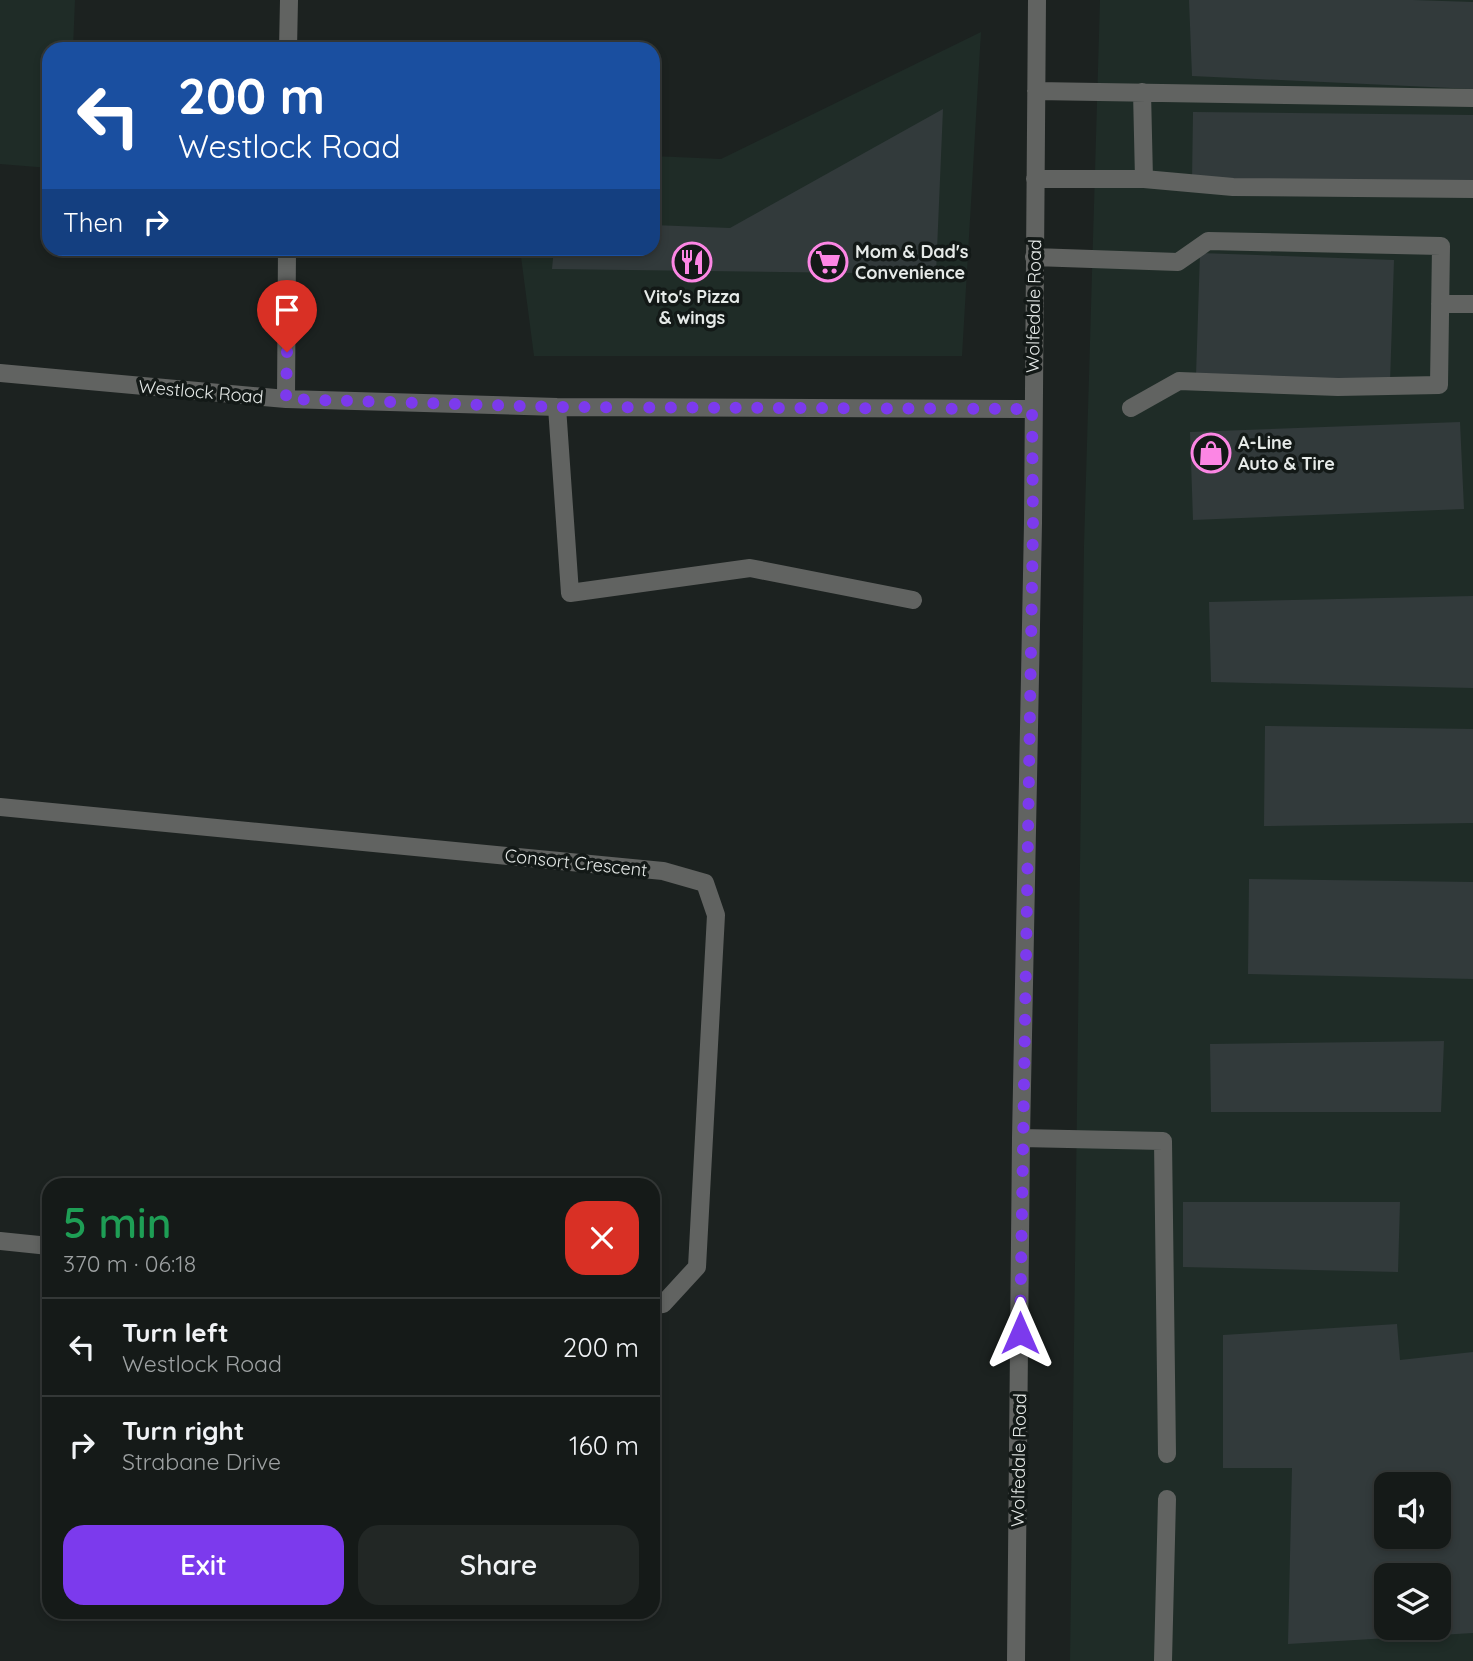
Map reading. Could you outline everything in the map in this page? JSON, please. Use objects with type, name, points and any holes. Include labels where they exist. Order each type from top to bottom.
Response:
[{"type":"street","points":[[288,42],[289,0]]},
{"type":"street","name":"Wolfedale Road","points":[[1016,1661],[1021,1138],[1033,523],[1037,0]]},
{"type":"street","points":[[1036,91],[1473,98]]},
{"type":"street","points":[[1142,92],[1144,179]]},
{"type":"street","points":[[1035,179],[1144,179],[1233,187],[1473,189]]},
{"type":"street","points":[[1034,257],[1178,262],[1208,241],[1441,246],[1439,385],[1338,387],[1179,381],[1131,408]]},
{"type":"street","points":[[286,399],[287,256]]},
{"type":"street","points":[[1440,304],[1473,304]]},
{"type":"street","name":"Westlock Road","points":[[0,373],[286,399],[556,407],[1032,409]]},
{"type":"street","points":[[556,407],[570,593],[750,568],[913,600]]},
{"type":"street","name":"Consort Crescent","points":[[0,807],[663,871],[705,883],[716,915],[698,1267],[660,1304]]},
{"type":"street","points":[[1021,1138],[1163,1141],[1167,1454]]},
{"type":"street","points":[[0,1241],[42,1245]]},
{"type":"street","points":[[1163,1661],[1167,1499]]},
{"type":"shaded area","points":[[0,0],[75,0],[73,42],[42,42],[42,167],[0,164]]},
{"type":"shaded area","points":[[1100,0],[1473,0],[1473,1661],[1070,1661],[1084,546]]},
{"type":"shaded area","points":[[981,32],[962,356],[534,356],[521,256],[660,256],[660,156],[721,159]]},
{"type":"building","points":[[1189,0],[1473,2],[1473,89],[1192,76]]},
{"type":"building","points":[[943,109],[936,274],[552,269],[553,256],[660,256],[660,225],[730,228]]},
{"type":"building","points":[[1193,112],[1473,115],[1473,183],[1192,181]]},
{"type":"building","points":[[1200,253],[1394,260],[1390,383],[1196,376]]},
{"type":"building","points":[[1460,422],[1464,509],[1193,520],[1190,432]]},
{"type":"building","points":[[1473,596],[1473,688],[1211,682],[1209,602]]},
{"type":"building","points":[[1265,726],[1473,729],[1473,823],[1264,826]]},
{"type":"building","points":[[1249,879],[1473,882],[1473,979],[1248,974]]},
{"type":"building","points":[[1444,1041],[1441,1112],[1211,1112],[1210,1044]]},
{"type":"building","points":[[1183,1202],[1400,1202],[1398,1272],[1183,1267]]},
{"type":"building","points":[[1397,1324],[1400,1360],[1473,1352],[1473,1633],[1451,1634],[1451,1563],[1374,1563],[1374,1639],[1288,1644],[1292,1468],[1223,1468],[1223,1335]]},
{"type":"place","name":"Vito's Pizza & wings","points":[[692,262]]},
{"type":"place","name":"Mom & Dad's Convenience","points":[[828,262]]},
{"type":"place","name":"A-Line Auto & Tire","points":[[1211,453]]},
{"type":"route","points":[[287,352],[286,399],[556,407],[1032,409],[1033,523],[1021,1138],[1020,1333]]}]
